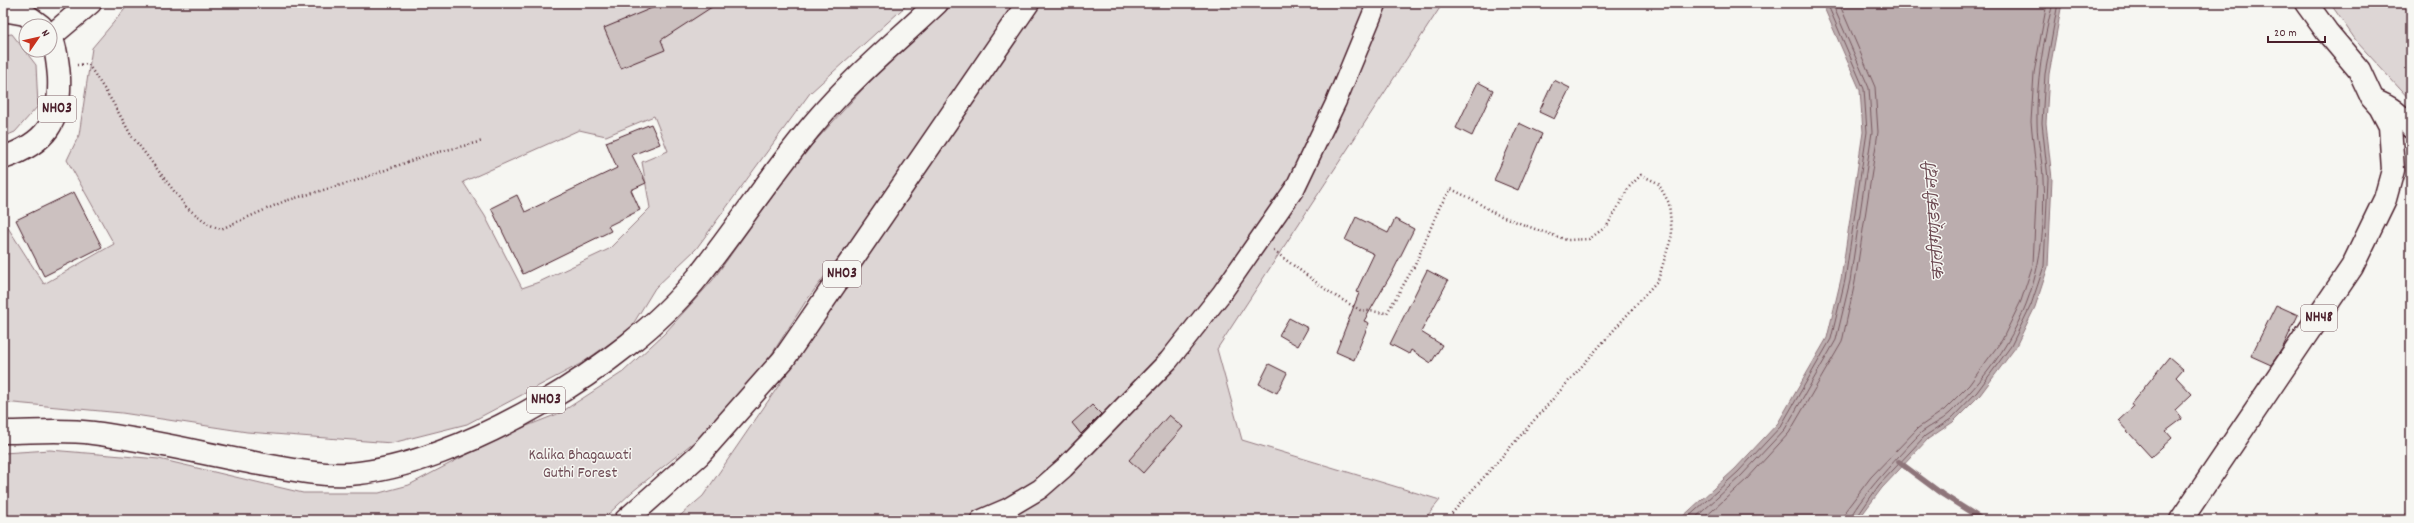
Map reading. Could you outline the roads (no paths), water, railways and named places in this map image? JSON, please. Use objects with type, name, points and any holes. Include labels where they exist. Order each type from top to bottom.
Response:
[{"type":"main road","points":[[58,25],[90,3]]},
{"type":"main road","name":"NH03","points":[[3,432],[92,433],[276,467],[318,473],[349,474],[383,469],[466,442],[508,422],[573,383],[623,348],[657,320],[696,280],[777,168],[817,119],[937,3]]},
{"type":"main road","name":"NH03","points":[[626,520],[699,455],[783,360],[1028,3]]},
{"type":"main road","name":"NH48","points":[[2181,520],[2339,286],[2370,232],[2385,199],[2393,170],[2390,126],[2380,107],[2372,98],[2359,70],[2327,32],[2306,3]]},
{"type":"main road","points":[[3,10],[25,14],[30,18]]},
{"type":"main road","name":"NH03","points":[[3,158],[28,148],[45,133],[54,119],[60,99],[58,66],[55,58]]},
{"type":"street","points":[[980,520],[1008,508],[1040,489],[1064,468],[1169,360],[1222,293],[1295,188],[1336,102],[1377,3]]},
{"type":"street","points":[[2372,98],[2394,108],[2405,118],[2411,129]]},
{"type":"water","name":"कालीगण्डकी नदी","points":[[1822,3],[2062,3],[2049,74],[2046,123],[2052,179],[2048,267],[2035,307],[2015,348],[1980,395],[1953,422],[1928,439],[1882,488],[1858,520],[1679,520],[1735,469],[1778,423],[1827,338],[1841,279],[1863,132],[1860,90]]},
{"type":"waterway","points":[[1899,462],[1942,494],[1983,520]]},
{"type":"park label","name":"Kalika Bhagawati Guthi Forest","points":[[580,464]]}]
